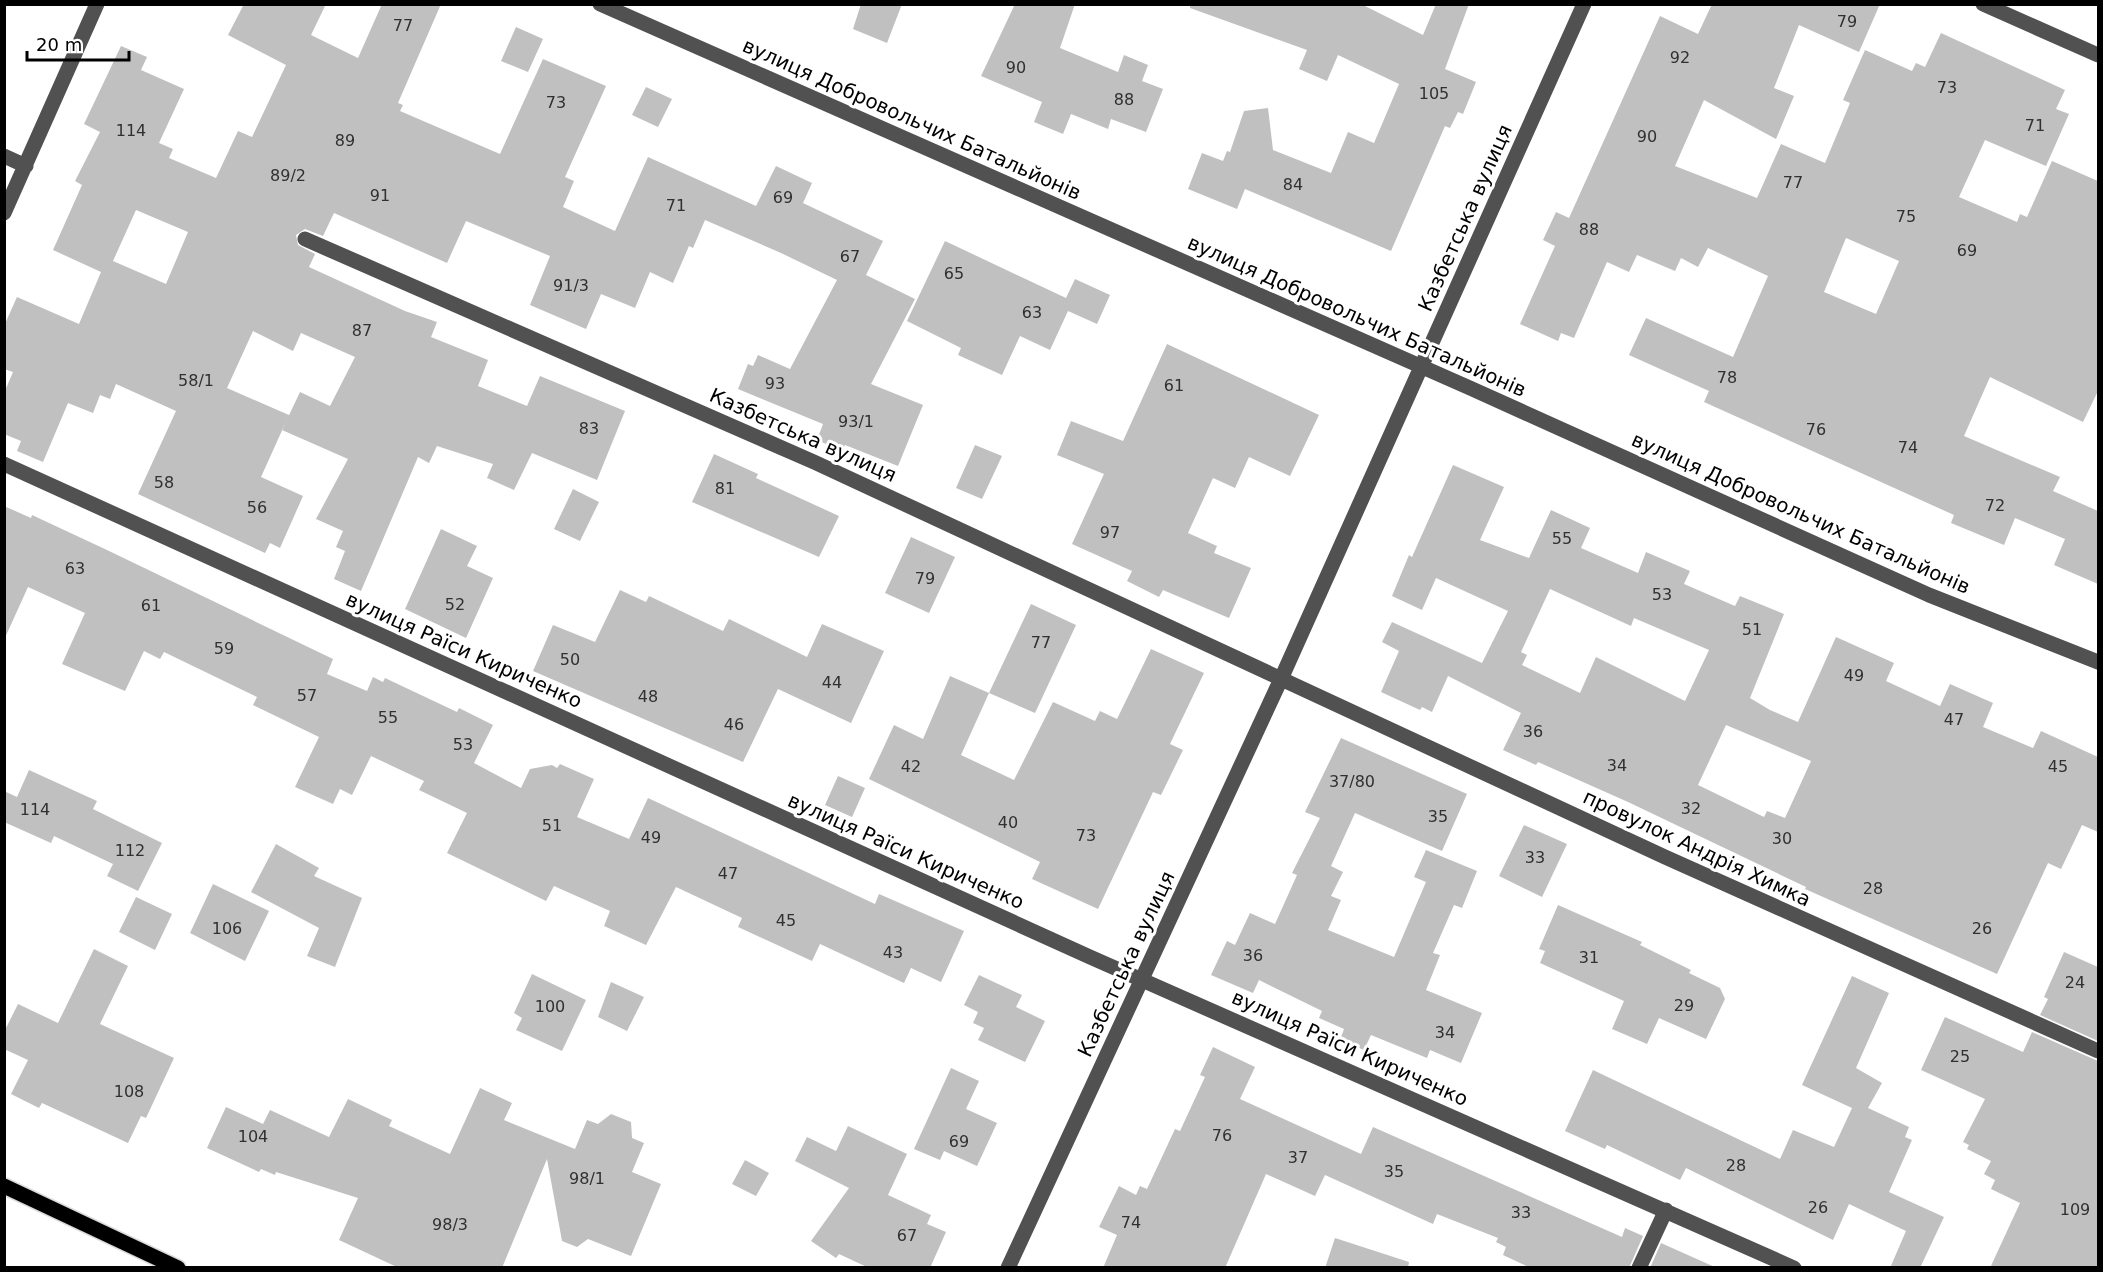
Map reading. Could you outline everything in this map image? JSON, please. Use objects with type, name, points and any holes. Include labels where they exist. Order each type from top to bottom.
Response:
[{"type":"main road","points":[[4,1186],[178,1268]]},
{"type":"street","points":[[4,213],[97,4]]},
{"type":"street","name":"вулиця Добровольчих Батальйонів","points":[[600,4],[1422,367],[1929,596],[2098,662]]},
{"type":"street","name":"Казбетська вулиця","points":[[1008,1268],[1281,679],[1584,4]]},
{"type":"street","points":[[1983,4],[2098,55]]},
{"type":"street","points":[[4,156],[26,166]]},
{"type":"street","name":"Казбетська вулиця","points":[[305,239],[814,462],[1281,679]]},
{"type":"street","name":"вулиця Раїси Кириченко","points":[[4,464],[1142,980],[1794,1268]]},
{"type":"street","name":"провулок Андрія Химка","points":[[1281,679],[1665,857],[2098,1051]]},
{"type":"street","points":[[1639,1268],[1666,1210]]},
{"type":"building","points":[[244,4],[326,4],[311,35],[358,58],[382,4],[441,4],[398,103],[403,105],[400,111],[500,154],[543,59],[606,86],[565,177],[574,181],[563,207],[615,231],[648,157],[756,206],[776,166],[812,183],[803,203],[883,241],[866,275],[915,299],[871,384],[923,405],[898,466],[845,445],[842,451],[817,440],[823,424],[738,389],[748,364],[753,366],[758,355],[790,369],[837,280],[781,253],[705,220],[693,248],[689,246],[673,283],[650,272],[635,308],[601,294],[586,329],[530,305],[550,256],[466,221],[447,263],[334,213],[323,236],[305,229],[296,235],[298,245],[315,254],[309,267],[405,311],[437,322],[431,337],[488,360],[478,386],[527,406],[540,376],[625,411],[597,480],[532,453],[514,490],[487,478],[493,464],[437,446],[429,463],[418,457],[361,591],[334,579],[345,551],[336,547],[343,531],[316,519],[348,459],[282,430],[261,477],[303,496],[280,548],[270,543],[265,553],[138,494],[176,411],[116,384],[110,399],[100,395],[93,413],[68,403],[43,462],[17,451],[21,441],[4,434],[4,393],[13,372],[4,369],[4,326],[17,297],[79,324],[101,272],[53,250],[82,185],[75,181],[100,132],[84,124],[121,46],[147,57],[141,70],[184,89],[159,143],[173,149],[169,158],[216,178],[238,131],[252,137],[286,65],[228,35]],"holes":[[[136,210],[188,232],[166,284],[113,261]],[[253,331],[293,351],[301,333],[355,357],[330,406],[300,392],[287,420],[289,415],[227,388]]]},
{"type":"building","points":[[861,4],[902,4],[887,43],[853,29]]},
{"type":"building","points":[[1015,4],[1075,4],[1060,48],[1118,72],[1124,55],[1148,65],[1142,81],[1163,89],[1146,132],[1111,119],[1108,129],[1071,114],[1063,134],[1034,122],[1042,102],[981,76]]},
{"type":"building","points":[[1190,4],[1361,4],[1423,35],[1436,4],[1469,4],[1445,69],[1476,82],[1463,114],[1458,112],[1450,128],[1445,126],[1391,251],[1245,189],[1237,209],[1188,189],[1202,153],[1223,161],[1227,151],[1230,152],[1244,111],[1268,108],[1273,150],[1331,173],[1348,132],[1374,143],[1399,84],[1338,55],[1327,81],[1299,69],[1307,50],[1190,8]]},
{"type":"building","points":[[1712,4],[1880,4],[1859,52],[1799,25],[1774,88],[1794,96],[1776,139],[1704,100],[1675,166],[1757,198],[1781,144],[1825,163],[1850,103],[1843,100],[1865,50],[1912,71],[1916,63],[1925,67],[1941,33],[2065,90],[2056,109],[2069,114],[2046,166],[1985,140],[1959,197],[2017,222],[2020,214],[2027,217],[2052,161],[2098,181],[2098,391],[2083,422],[1990,377],[1964,436],[2060,477],[2053,491],[2098,511],[2098,584],[2054,565],[2065,539],[2015,518],[2004,545],[1951,523],[1954,515],[1704,402],[1709,391],[1629,355],[1646,318],[1733,357],[1768,276],[1708,248],[1698,267],[1681,258],[1675,271],[1637,255],[1629,272],[1607,262],[1574,338],[1561,333],[1558,341],[1520,324],[1555,246],[1543,240],[1556,212],[1569,218],[1660,16],[1698,34]],"holes":[[[1846,238],[1899,261],[1876,314],[1824,292]]]},
{"type":"building","points":[[516,27],[543,39],[528,72],[501,61]]},
{"type":"building","points":[[646,87],[672,99],[658,127],[632,115]]},
{"type":"building","points":[[945,241],[1066,298],[1075,279],[1110,295],[1097,324],[1068,311],[1050,350],[1020,336],[1002,375],[958,355],[961,348],[907,321]]},
{"type":"building","points":[[1167,344],[1319,415],[1290,476],[1249,457],[1235,488],[1213,478],[1188,533],[1217,546],[1214,553],[1251,568],[1229,618],[1163,590],[1159,597],[1127,581],[1132,571],[1072,544],[1104,474],[1057,455],[1071,421],[1123,441]]},
{"type":"building","points":[[975,445],[1002,456],[982,499],[956,488]]},
{"type":"building","points":[[714,454],[758,474],[756,478],[839,516],[819,557],[692,502]]},
{"type":"building","points":[[1453,465],[1504,487],[1480,540],[1529,558],[1551,510],[1590,528],[1581,548],[1638,573],[1646,552],[1690,571],[1684,584],[1735,606],[1740,596],[1784,614],[1750,698],[1770,710],[1798,722],[1836,637],[1894,663],[1886,681],[1940,706],[1950,684],[1993,703],[1983,727],[2033,748],[2041,731],[2098,757],[2098,832],[2082,825],[2061,869],[2048,863],[1997,974],[1805,889],[1806,887],[1628,802],[1538,762],[1536,765],[1503,750],[1521,713],[1448,676],[1432,712],[1422,707],[1420,710],[1381,692],[1399,651],[1382,642],[1392,622],[1482,663],[1508,611],[1436,578],[1422,610],[1392,596],[1409,555],[1412,557]],"holes":[[[1550,589],[1631,626],[1634,618],[1709,650],[1685,701],[1596,657],[1580,693],[1522,665],[1527,655],[1521,652]],[[1726,725],[1811,761],[1785,818],[1767,811],[1764,817],[1698,785]]]},
{"type":"building","points":[[573,489],[599,502],[580,541],[554,529]]},
{"type":"building","points":[[4,506],[31,518],[32,515],[333,659],[327,674],[367,691],[373,677],[383,682],[385,678],[457,712],[459,708],[493,725],[474,763],[521,788],[530,769],[552,765],[557,768],[560,764],[594,779],[577,817],[629,839],[648,798],[875,904],[879,894],[964,931],[941,982],[911,968],[904,983],[820,944],[812,961],[738,927],[742,918],[676,887],[646,945],[604,926],[610,911],[554,886],[546,901],[447,853],[467,813],[419,790],[424,781],[371,756],[352,795],[340,789],[333,804],[295,787],[319,737],[253,705],[257,697],[164,652],[160,659],[144,651],[125,691],[62,664],[85,613],[28,587],[4,640]]},
{"type":"building","points":[[441,529],[477,546],[467,566],[493,578],[466,638],[405,609]]},
{"type":"building","points":[[911,537],[955,557],[929,613],[885,593]]},
{"type":"building","points":[[620,590],[646,602],[649,596],[723,631],[729,619],[807,657],[822,624],[884,651],[851,723],[778,689],[743,762],[533,671],[553,625],[595,642]]},
{"type":"building","points":[[1031,604],[1076,625],[1035,713],[989,693]]},
{"type":"building","points":[[1151,649],[1204,673],[1170,744],[1183,750],[1161,795],[1153,792],[1098,909],[1032,879],[1040,862],[869,779],[894,725],[923,739],[950,676],[989,693],[961,755],[1014,780],[1053,702],[1095,721],[1100,711],[1117,719]]},
{"type":"building","points":[[1341,738],[1467,794],[1442,851],[1355,813],[1331,866],[1343,872],[1331,896],[1341,900],[1328,930],[1394,957],[1426,882],[1414,877],[1426,850],[1477,871],[1462,908],[1454,905],[1433,953],[1440,955],[1426,990],[1482,1013],[1461,1063],[1430,1050],[1427,1058],[1371,1035],[1364,1050],[1340,1040],[1344,1029],[1319,1018],[1322,1011],[1259,980],[1253,993],[1211,975],[1227,941],[1235,945],[1250,913],[1275,924],[1297,875],[1292,873],[1320,818],[1305,812]]},
{"type":"building","points":[[29,770],[97,801],[93,809],[162,843],[138,891],[107,876],[113,864],[54,836],[51,843],[4,822],[4,791],[17,797]]},
{"type":"building","points":[[838,776],[865,788],[852,817],[825,805]]},
{"type":"building","points":[[1524,825],[1567,844],[1542,897],[1499,876]]},
{"type":"building","points":[[276,844],[319,868],[314,876],[362,898],[335,967],[307,956],[319,928],[251,892]]},
{"type":"building","points":[[213,884],[269,911],[245,961],[190,933]]},
{"type":"building","points":[[136,897],[172,914],[155,950],[119,932]]},
{"type":"building","points":[[1558,905],[1642,942],[1640,945],[1691,970],[1689,973],[1720,988],[1725,999],[1706,1039],[1659,1018],[1647,1044],[1612,1029],[1624,1001],[1540,963],[1545,951],[1539,949]]},
{"type":"building","points":[[94,949],[128,966],[100,1024],[174,1058],[146,1118],[141,1116],[128,1143],[42,1103],[39,1108],[11,1094],[28,1060],[4,1049],[4,1032],[18,1004],[58,1023]]},
{"type":"building","points":[[2064,952],[2098,967],[2098,1041],[2040,1015],[2048,999],[2044,997]]},
{"type":"building","points":[[532,974],[586,1000],[562,1051],[516,1030],[522,1018],[514,1013]]},
{"type":"building","points":[[979,975],[1022,995],[1016,1007],[1045,1021],[1025,1062],[978,1040],[984,1028],[973,1023],[978,1012],[964,1005]]},
{"type":"building","points":[[1852,976],[1889,993],[1856,1068],[1882,1083],[1868,1108],[1909,1127],[1905,1137],[1912,1140],[1889,1192],[1944,1217],[1920,1268],[1890,1268],[1906,1231],[1849,1204],[1833,1240],[1686,1168],[1680,1180],[1607,1145],[1605,1149],[1565,1131],[1593,1070],[1780,1159],[1793,1130],[1834,1147],[1852,1108],[1802,1085]]},
{"type":"building","points":[[611,982],[644,997],[627,1031],[598,1017]]},
{"type":"building","points":[[1945,1017],[2023,1052],[2032,1032],[2098,1061],[2098,1268],[1990,1268],[2020,1203],[1991,1189],[1995,1180],[1984,1174],[1991,1161],[1967,1149],[1969,1145],[1963,1142],[1985,1099],[1921,1070]]},
{"type":"building","points":[[1213,1047],[1255,1067],[1240,1099],[1361,1154],[1373,1127],[1622,1237],[1625,1228],[1643,1236],[1629,1268],[1531,1268],[1503,1255],[1506,1247],[1496,1242],[1498,1238],[1437,1214],[1433,1224],[1325,1175],[1315,1196],[1266,1174],[1225,1268],[1103,1268],[1117,1235],[1099,1227],[1119,1186],[1136,1195],[1140,1186],[1147,1189],[1175,1129],[1180,1131],[1205,1077],[1200,1075]]},
{"type":"building","points":[[951,1068],[979,1081],[966,1109],[997,1123],[977,1166],[944,1151],[940,1160],[914,1149]]},
{"type":"building","points":[[480,1088],[512,1103],[504,1120],[575,1149],[587,1120],[598,1124],[611,1114],[631,1122],[632,1138],[644,1143],[632,1172],[661,1184],[631,1256],[588,1239],[577,1247],[562,1241],[547,1159],[502,1268],[399,1268],[339,1240],[358,1198],[276,1172],[275,1175],[261,1169],[259,1172],[207,1148],[226,1107],[263,1124],[270,1110],[329,1137],[348,1099],[392,1120],[389,1126],[450,1154]]},
{"type":"building","points":[[848,1126],[907,1154],[888,1195],[931,1215],[927,1224],[946,1232],[930,1268],[869,1268],[839,1254],[836,1258],[811,1241],[849,1188],[795,1161],[807,1137],[836,1151]]},
{"type":"building","points":[[745,1160],[769,1173],[756,1196],[732,1184]]},
{"type":"building","points":[[1335,1238],[1409,1262],[1408,1268],[1325,1268]]},
{"type":"building","points":[[1661,1243],[1717,1268],[1650,1268]]}]
